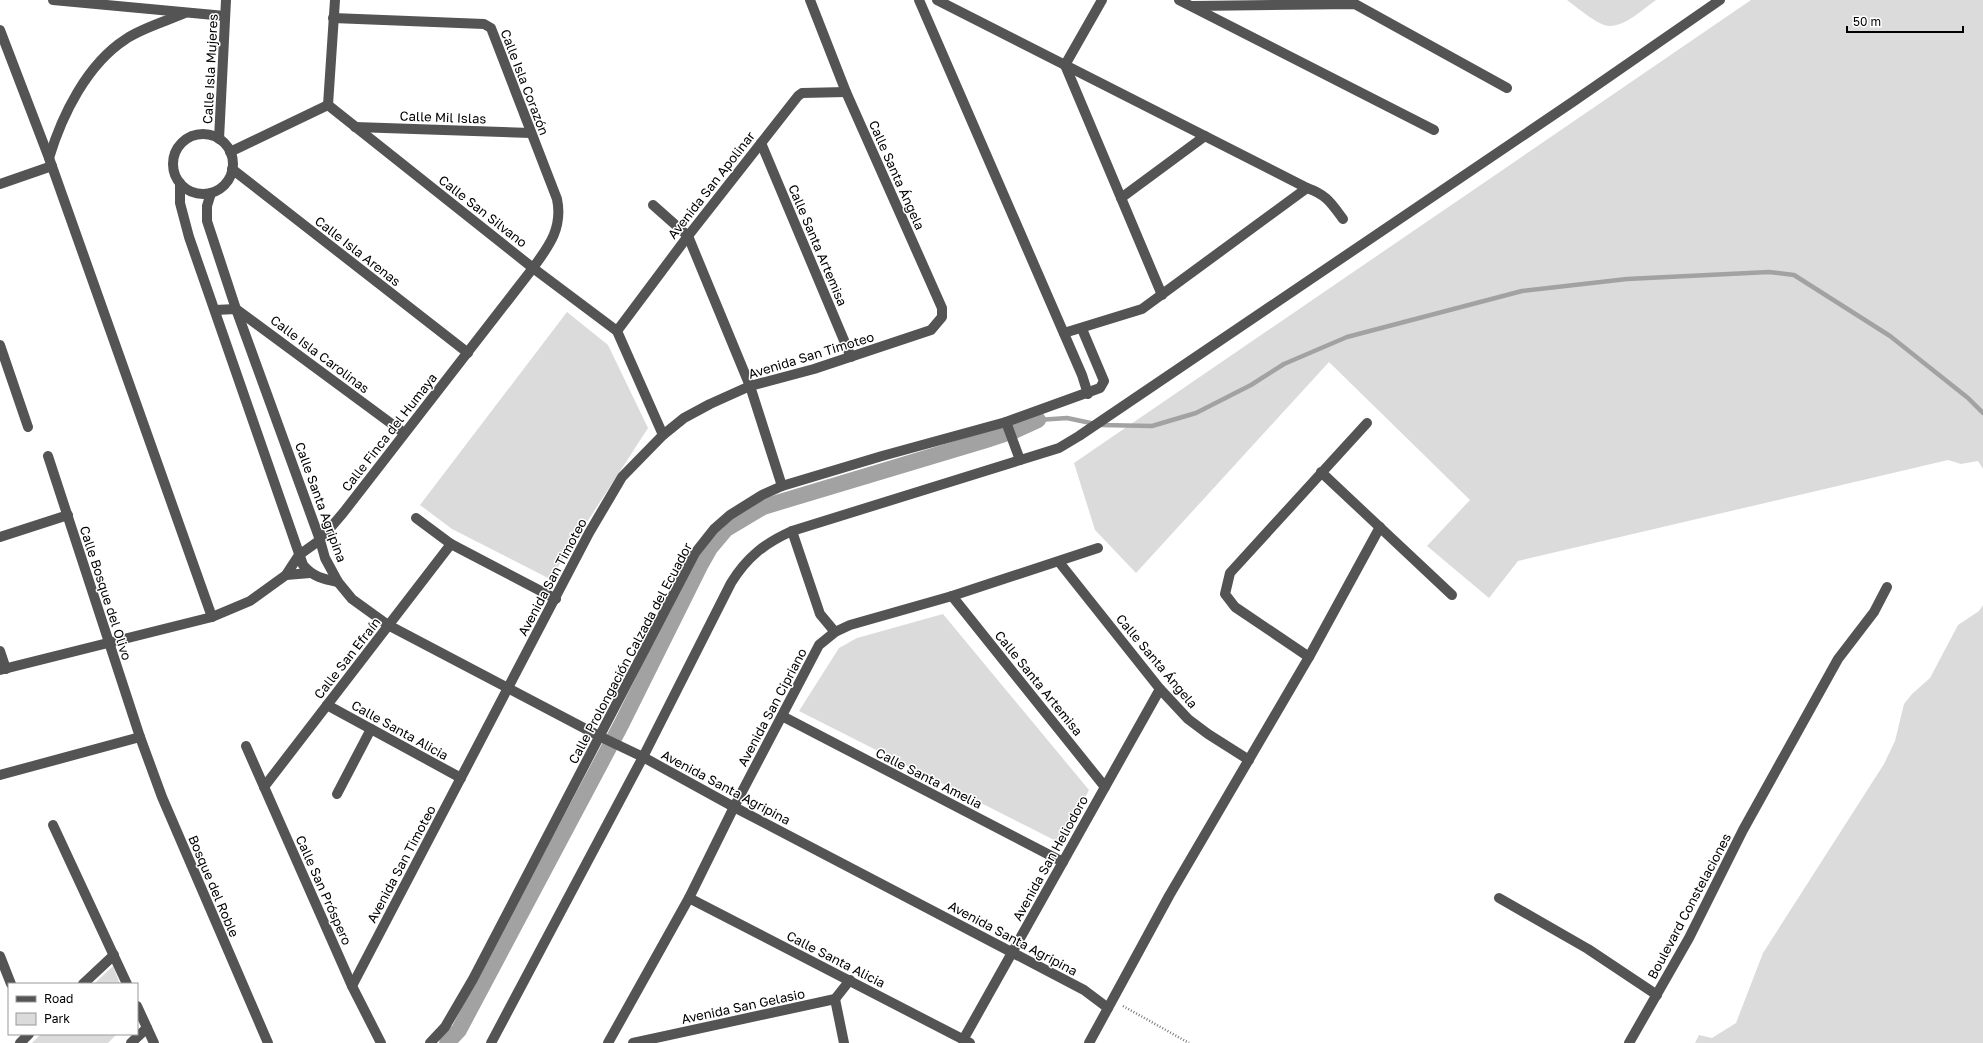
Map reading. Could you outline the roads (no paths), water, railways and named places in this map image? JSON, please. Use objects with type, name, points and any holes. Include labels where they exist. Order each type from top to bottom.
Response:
[{"type":"street","points":[[53,0],[225,16]]},
{"type":"street","name":"Calle Isla Mujeres","points":[[219,139],[226,0]]},
{"type":"street","points":[[230,152],[328,105],[334,0]]},
{"type":"street","name":"Calle Santa Ángela","points":[[810,0],[846,92],[942,308],[942,317],[938,323],[930,330],[917,336]]},
{"type":"street","points":[[919,0],[1064,333],[1082,375],[1088,394]]},
{"type":"street","points":[[937,0],[1308,188],[1321,193],[1328,199],[1343,219]]},
{"type":"street","points":[[1065,65],[1102,0]]},
{"type":"street","points":[[1179,0],[1434,130]]},
{"type":"street","points":[[491,1043],[643,757],[702,639],[741,566],[766,544],[792,531],[1059,448],[1079,436],[1561,110],[1720,0]]},
{"type":"street","points":[[1192,6],[1355,4],[1507,88]]},
{"type":"street","points":[[50,162],[57,132],[66,114],[90,74],[106,55],[127,38],[185,13]]},
{"type":"street","name":"Calle Isla Corazón","points":[[333,18],[484,24],[491,28],[556,199],[559,216],[554,237],[533,268]]},
{"type":"street","points":[[0,30],[50,162],[212,617]]},
{"type":"street","points":[[1065,65],[1162,295]]},
{"type":"street","name":"Avenida San Apolinar","points":[[617,331],[688,236],[798,96],[802,93],[846,92]]},
{"type":"street","name":"Calle San Silvano","points":[[328,105],[533,268],[617,331],[663,435]]},
{"type":"street","name":"Calle Mil Islas","points":[[355,127],[531,133]]},
{"type":"street","points":[[180,184],[194,193],[210,193],[225,184],[232,169],[230,152],[219,139],[203,134],[194,135],[180,144],[173,159],[174,172],[180,184],[182,216],[299,555],[303,566],[310,573]]},
{"type":"street","points":[[1121,198],[1205,136]]},
{"type":"street","name":"Calle Santa Artemisa","points":[[761,143],[851,357]]},
{"type":"street","points":[[0,184],[50,162]]},
{"type":"street","name":"Calle Isla Arenas","points":[[232,169],[468,353]]},
{"type":"street","points":[[1064,333],[1082,329],[1142,310],[1308,188]]},
{"type":"street","name":"Calle Santa Agripina","points":[[210,193],[207,206],[207,221],[236,309],[320,540],[325,558],[338,582]]},
{"type":"street","points":[[653,205],[688,236],[750,386],[782,486]]},
{"type":"street","name":"Calle Finca del Humaya","points":[[3,669],[212,617],[250,601],[286,575],[299,555],[320,540],[468,353],[533,268]]},
{"type":"street","points":[[215,310],[236,309]]},
{"type":"street","name":"Calle Isla Carolinas","points":[[236,309],[404,433]]},
{"type":"street","name":"Calle Prolongación Calzada del Ecuador","points":[[430,1043],[445,1028],[463,998],[541,845],[605,739],[695,553],[714,529],[730,515],[762,495],[782,486],[882,456],[1006,422],[1088,394],[1100,388],[1104,381],[1082,329]]},
{"type":"street","name":"Avenida San Timoteo","points":[[352,986],[556,599],[589,533],[622,477],[663,435],[684,418],[704,407],[750,386],[814,369],[917,336]]},
{"type":"street","points":[[0,345],[28,427]]},
{"type":"street","points":[[1006,422],[1020,460]]},
{"type":"street","points":[[1309,657],[1234,607],[1225,594],[1230,572],[1367,423]]},
{"type":"street","name":"Calle Bosque del Olivo","points":[[48,456],[140,737]]},
{"type":"street","points":[[1321,472],[1452,595]]},
{"type":"street","points":[[0,537],[68,515]]},
{"type":"street","points":[[416,518],[451,544],[556,599]]},
{"type":"street","points":[[1089,1043],[1169,896],[1309,657],[1380,527]]},
{"type":"street","points":[[792,531],[820,614],[835,632]]},
{"type":"street","name":"Calle San Efraín","points":[[264,787],[451,544]]},
{"type":"street","name":"Avenida San Cipriano","points":[[608,1043],[689,898],[734,807],[819,645],[835,632],[850,625],[952,596],[1060,562],[1098,548]]},
{"type":"street","name":"Calle Santa Ángela","points":[[1060,562],[1160,689],[1188,719],[1208,734],[1250,760]]},
{"type":"street","points":[[286,575],[310,573]]},
{"type":"street","name":"Calle Santa Agripina","points":[[310,573],[322,579],[338,582]]},
{"type":"street","name":"Avenida Santa Agripina","points":[[338,582],[352,599],[388,625],[508,689],[630,752],[643,757],[734,807],[1084,990],[1109,1005]]},
{"type":"street","name":"Boulevard Constelaciones","points":[[1629,1043],[1692,931],[1770,780],[1838,659],[1874,612],[1887,587]]},
{"type":"street","name":"Calle Santa Artemisa","points":[[952,596],[1105,787]]},
{"type":"street","points":[[0,651],[3,669]]},
{"type":"street","name":"Avenida San Heliodoro","points":[[967,1041],[1012,953],[1160,689]]},
{"type":"street","name":"Calle Santa Alicia","points":[[327,705],[461,778]]},
{"type":"street","name":"Calle Santa Amelia","points":[[782,716],[1063,862]]},
{"type":"street","points":[[337,794],[372,729]]},
{"type":"street","points":[[0,775],[140,737]]},
{"type":"street","name":"Bosque del Roble","points":[[140,737],[162,797],[268,1043]]},
{"type":"street","name":"Calle San Próspero","points":[[246,746],[352,986],[381,1043]]},
{"type":"street","points":[[53,825],[127,983]]},
{"type":"street","name":"Calle Santa Alicia","points":[[689,898],[967,1041]]},
{"type":"street","points":[[1500,898],[1588,949],[1657,995]]},
{"type":"street","points":[[84,983],[114,955]]},
{"type":"street","points":[[0,956],[11,983]]},
{"type":"street","points":[[844,1043],[835,999],[850,980]]},
{"type":"street","name":"Avenida San Gelasio","points":[[632,1043],[835,999]]},
{"type":"street","points":[[138,1008],[154,1043]]},
{"type":"street","points":[[131,1043],[147,1028]]},
{"type":"street","points":[[20,1043],[28,1035]]},
{"type":"waterway","points":[[1038,420],[1067,418],[1100,425],[1152,426],[1196,413],[1251,385],[1284,364],[1347,337],[1522,291],[1627,279],[1769,272],[1794,275],[1890,336],[1968,398],[1983,413]]},
{"type":"waterway","points":[[447,1043],[459,1030],[621,725],[701,564],[710,548],[726,529],[763,507],[986,440],[1014,431],[1038,420]]}]
